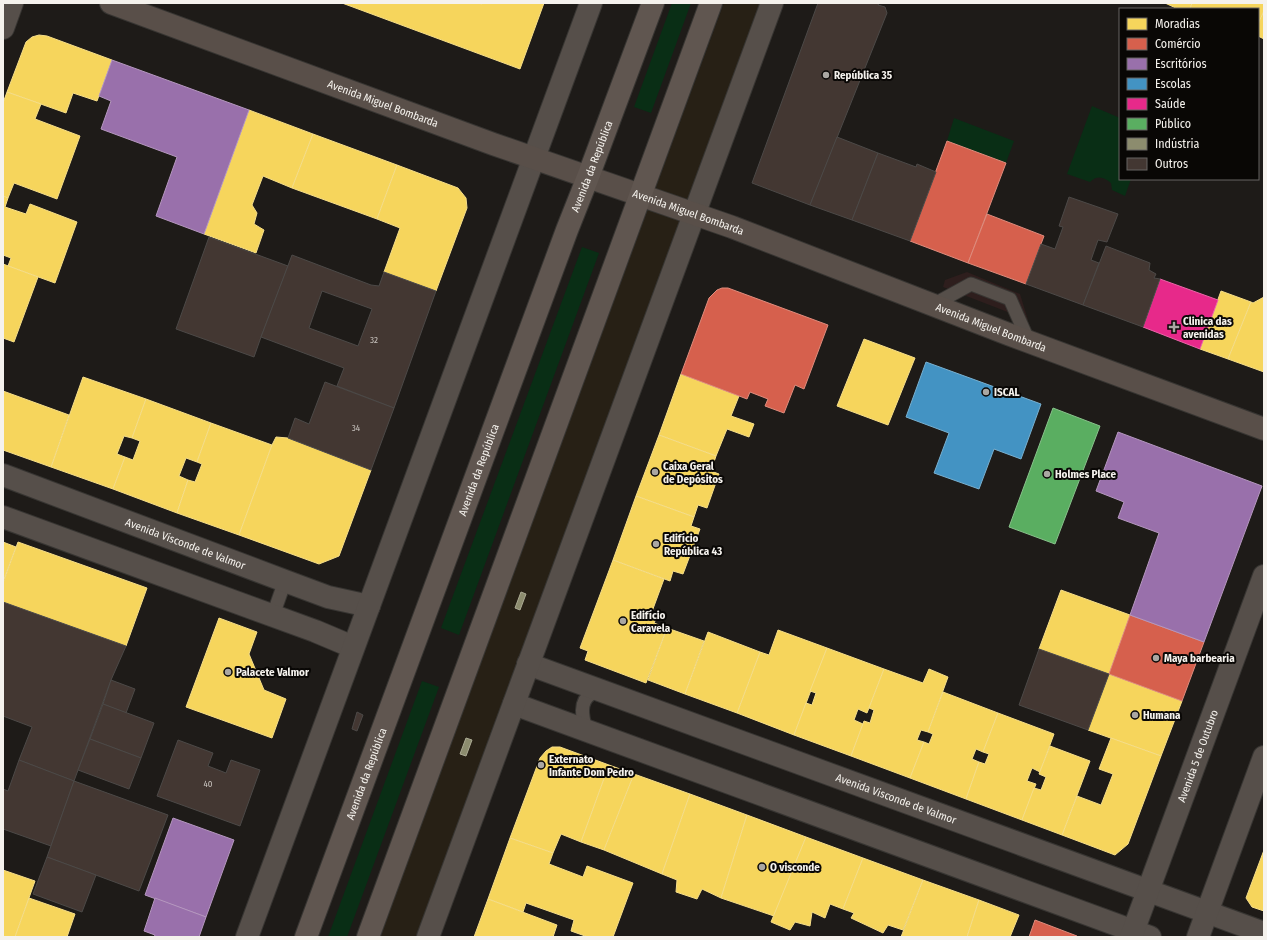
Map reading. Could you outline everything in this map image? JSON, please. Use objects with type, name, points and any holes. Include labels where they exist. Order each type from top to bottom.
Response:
[{"type":"main road","name":"Avenida da República","points":[[306,937],[564,237],[653,3]]},
{"type":"main road","points":[[368,937],[711,3]]},
{"type":"street","points":[[3,28],[12,3]]},
{"type":"street","name":"Avenida Miguel Bombarda","points":[[110,3],[494,144],[732,227],[1030,342],[1264,429]]},
{"type":"street","points":[[247,937],[533,158],[592,3]]},
{"type":"street","points":[[428,937],[772,3]]},
{"type":"street","name":"Avenida Visconde de Valmor","points":[[3,475],[328,597],[369,606]]},
{"type":"street","points":[[3,517],[273,615],[315,631],[353,648]]},
{"type":"street","name":"Avenida 5 de Outubro","points":[[1138,935],[1148,890],[1264,576]]},
{"type":"street","name":"Avenida Visconde de Valmor","points":[[528,664],[1264,933]]},
{"type":"street","points":[[514,704],[1138,935]]},
{"type":"street","points":[[1198,937],[1264,757]]},
{"type":"lane","points":[[933,305],[971,284],[1010,299],[1030,342]]},
{"type":"lane","points":[[273,615],[285,581]]},
{"type":"lane","points":[[586,731],[582,717],[583,704],[590,694],[601,691]]},
{"type":"shaded area","points":[[724,3],[761,3],[416,937],[379,937]]},
{"type":"shaded area","points":[[967,272],[1020,294],[1028,320],[943,287],[945,280]]},
{"type":"green space","points":[[672,3],[691,3],[651,113],[634,107]]},
{"type":"green space","points":[[1092,106],[1119,118],[1119,180],[1131,180],[1125,196],[1112,190],[1111,183],[1106,179],[1095,178],[1090,182],[1067,174]]},
{"type":"green space","points":[[954,118],[1014,141],[1006,163],[947,141]]},
{"type":"green space","points":[[582,247],[599,253],[459,635],[441,628]]},
{"type":"green space","points":[[422,681],[439,687],[347,937],[328,937]]},
{"type":"building: Moradias","points":[[342,3],[482,4],[544,3],[520,69]]},
{"type":"building: Moradias","points":[[1165,3],[1192,3],[1190,8],[1176,8]]},
{"type":"building: Moradias","points":[[1192,3],[1264,3],[1264,11],[1259,22],[1259,8],[1190,8]]},
{"type":"building: Moradias","points":[[1264,11],[1264,39],[1259,36],[1259,22]]},
{"type":"building: Moradias","points":[[39,35],[47,36],[112,60],[97,101],[73,93],[66,113],[7,92],[26,42],[32,37]]},
{"type":"building: Moradias","points":[[7,92],[41,104],[35,119],[80,136],[57,199],[14,183],[8,198],[3,196],[3,103]]},
{"type":"building: Moradias","points":[[249,110],[313,134],[292,188],[263,176],[252,205],[257,213],[254,224],[264,230],[256,253],[204,234]]},
{"type":"building: Moradias","points":[[313,134],[397,165],[377,219],[292,188]]},
{"type":"building: Moradias","points":[[397,165],[458,188],[466,198],[467,208],[436,291],[384,272],[400,228],[377,219]]},
{"type":"building: Moradias","points":[[3,196],[8,198],[5,207],[26,214],[30,204],[77,222],[55,283],[8,266],[11,258],[3,255]]},
{"type":"building: Moradias","points":[[3,264],[38,277],[14,342],[3,338]]},
{"type":"building: Moradias","points":[[1221,291],[1251,302],[1228,359],[1200,349]]},
{"type":"building: Moradias","points":[[1264,297],[1264,372],[1228,359],[1251,302],[1253,303]]},
{"type":"building: Moradias","points":[[864,339],[915,358],[888,425],[837,406]]},
{"type":"building: Moradias","points":[[681,374],[739,396],[731,416],[754,424],[749,437],[727,429],[716,456],[659,435]]},
{"type":"building: Moradias","points":[[83,377],[146,399],[132,438],[124,436],[117,454],[125,457],[113,489],[51,467]]},
{"type":"building: Moradias","points":[[3,391],[69,415],[51,467],[3,450]]},
{"type":"building: Moradias","points":[[146,399],[211,423],[197,462],[186,458],[179,476],[188,480],[177,513],[113,489],[125,457],[133,460],[140,441],[132,438]]},
{"type":"building: Moradias","points":[[211,423],[272,445],[239,535],[177,513],[188,480],[195,482],[202,464],[197,462]]},
{"type":"building: Moradias","points":[[659,435],[716,456],[711,471],[719,474],[707,508],[698,505],[694,517],[636,496]]},
{"type":"building: Moradias","points":[[276,437],[288,438],[371,470],[339,556],[319,564],[239,535]]},
{"type":"building: Moradias","name":"Edifício República 43","points":[[636,496],[694,517],[691,526],[700,529],[683,574],[673,571],[670,581],[613,560]]},
{"type":"building: Moradias","points":[[3,542],[16,547],[4,579],[3,579]]},
{"type":"building: Moradias","points":[[18,542],[147,588],[126,646],[3,602],[3,583]]},
{"type":"building: Moradias","name":"Edifício Caravela","points":[[613,560],[664,579],[650,617],[656,619],[654,623],[667,628],[646,683],[585,660],[588,651],[580,648]]},
{"type":"building: Moradias","points":[[1061,590],[1130,615],[1109,674],[1039,649]]},
{"type":"building: Moradias","name":"Palacete Valmor","points":[[219,618],[257,632],[249,654],[264,690],[286,699],[272,738],[186,707]]},
{"type":"building: Moradias","points":[[667,628],[704,641],[685,694],[648,680]]},
{"type":"building: Moradias","points":[[778,630],[827,648],[794,735],[737,713],[760,652],[769,655]]},
{"type":"building: Moradias","points":[[708,632],[760,652],[737,713],[685,694]]},
{"type":"building: Moradias","points":[[827,648],[884,669],[867,713],[858,709],[854,720],[863,724],[851,756],[794,735],[806,703],[812,705],[816,693],[810,691]]},
{"type":"building: Moradias","points":[[884,669],[923,683],[929,669],[948,677],[928,732],[921,730],[917,740],[924,742],[910,778],[851,756],[864,721],[870,723],[874,710],[869,708]]},
{"type":"building: Moradias","name":"Humana","points":[[1109,674],[1182,701],[1161,756],[1088,730]]},
{"type":"building: Moradias","points":[[943,692],[998,713],[983,752],[976,749],[972,759],[979,762],[966,799],[910,778],[924,742],[929,744],[933,734],[928,732]]},
{"type":"building: Moradias","points":[[998,713],[1054,734],[1040,772],[1032,768],[1027,781],[1036,784],[1022,820],[966,799],[979,762],[985,764],[989,754],[983,752]]},
{"type":"building: Moradias","points":[[1111,738],[1161,756],[1128,844],[1115,855],[1062,835],[1077,796],[1101,805],[1113,774],[1099,769]]},
{"type":"building: Moradias","points":[[1050,746],[1090,761],[1062,835],[1022,820],[1034,788],[1041,790],[1046,777],[1039,774]]},
{"type":"building: Moradias","points":[[552,747],[560,747],[609,765],[581,842],[561,834],[553,853],[510,838],[540,758]]},
{"type":"building: Moradias","points":[[609,765],[634,774],[604,850],[581,842]]},
{"type":"building: Moradias","points":[[634,774],[690,794],[662,874],[604,850]]},
{"type":"building: Moradias","points":[[690,794],[747,815],[721,898],[702,889],[697,899],[676,892],[677,880],[662,874]]},
{"type":"building: Moradias","name":"O visconde","points":[[747,815],[806,837],[774,916],[721,898]]},
{"type":"building: Moradias","points":[[806,837],[863,858],[843,909],[830,904],[825,918],[812,912],[810,926],[795,922],[790,930],[771,922]]},
{"type":"building: Moradias","points":[[510,838],[553,853],[549,864],[583,877],[587,866],[633,883],[613,937],[588,937],[571,931],[574,920],[526,903],[523,912],[488,899]]},
{"type":"building: Moradias","points":[[1264,850],[1264,911],[1252,907],[1246,898]]},
{"type":"building: Moradias","points":[[863,858],[923,880],[903,930],[888,925],[883,933],[851,918],[854,913],[843,909]]},
{"type":"building: Moradias","points":[[3,870],[35,881],[15,937],[3,937]]},
{"type":"building: Moradias","points":[[923,880],[979,900],[967,937],[901,937]]},
{"type":"building: Moradias","points":[[29,898],[75,914],[67,937],[15,937]]},
{"type":"building: Moradias","points":[[488,899],[557,925],[553,937],[474,937]]},
{"type":"building: Moradias","points":[[979,900],[1019,915],[1010,937],[967,937]]},
{"type":"building: Comércio","points":[[947,141],[1006,163],[968,263],[910,241]]},
{"type":"building: Comércio","points":[[987,214],[1044,236],[1026,284],[968,263]]},
{"type":"building: Comércio","points":[[728,288],[828,325],[804,389],[795,385],[784,413],[765,406],[768,399],[750,392],[747,399],[681,374],[709,298],[717,290]]},
{"type":"building: Comércio","name":"Maya barbearia","points":[[1130,615],[1204,642],[1182,701],[1109,674]]},
{"type":"building: Comércio","points":[[1035,920],[1077,936],[1078,937],[1029,937]]},
{"type":"building: Escritórios","points":[[112,60],[249,110],[204,234],[156,216],[177,157],[101,129],[111,101],[99,96]]},
{"type":"building: Escritórios","points":[[1118,432],[1262,486],[1204,642],[1130,615],[1159,533],[1118,518],[1124,502],[1096,491]]},
{"type":"building: Escritórios","points":[[173,818],[234,840],[206,917],[145,895]]},
{"type":"building: Escritórios","points":[[155,898],[206,917],[199,937],[154,937],[155,935],[144,931]]},
{"type":"building: Escolas","points":[[926,362],[1041,404],[1021,459],[994,449],[979,489],[934,473],[949,433],[906,417]]},
{"type":"building: Saúde","points":[[1160,279],[1218,300],[1200,349],[1143,327]]},
{"type":"building: Público","points":[[1053,408],[1100,426],[1055,544],[1009,527]]},
{"type":"building: Indústria","points":[[521,592],[526,594],[520,610],[515,608]]},
{"type":"building: Indústria","points":[[466,738],[472,740],[466,756],[460,754]]},
{"type":"building: Outros","name":"República 35","points":[[818,3],[879,3],[878,5],[885,7],[887,13],[810,205],[752,183]]},
{"type":"building: Outros","points":[[837,137],[878,153],[852,220],[810,205]]},
{"type":"building: Outros","points":[[878,153],[916,167],[917,164],[936,172],[910,241],[852,220]]},
{"type":"building: Outros","points":[[1069,197],[1118,214],[1107,242],[1098,240],[1091,260],[1099,263],[1083,305],[1026,284],[1041,244],[1055,249],[1063,227],[1059,226]]},
{"type":"building: Outros","points":[[209,237],[288,266],[254,357],[176,329]]},
{"type":"building: Outros","points":[[1106,246],[1150,263],[1149,270],[1156,274],[1154,278],[1160,279],[1143,327],[1083,305]]},
{"type":"building: Outros","points":[[292,255],[371,285],[379,286],[384,272],[436,291],[394,408],[337,386],[344,368],[261,337]],"holes":[[[322,291],[372,309],[358,346],[309,328]]]},
{"type":"building: Outros","points":[[325,382],[394,408],[371,470],[288,438],[295,418],[309,424]]},
{"type":"building: Outros","points":[[3,602],[126,646],[111,680],[74,781],[19,760],[32,727],[3,716]]},
{"type":"building: Outros","points":[[1039,649],[1109,674],[1088,730],[1019,705]]},
{"type":"building: Outros","points":[[111,680],[135,689],[126,713],[103,704]]},
{"type":"building: Outros","points":[[103,704],[154,723],[141,758],[90,739]]},
{"type":"building: Outros","points":[[357,712],[363,715],[357,731],[352,729]]},
{"type":"building: Outros","points":[[90,739],[141,758],[129,789],[78,770]]},
{"type":"building: Outros","points":[[178,740],[213,753],[208,766],[226,773],[231,760],[260,770],[240,826],[157,796]]},
{"type":"building: Outros","points":[[19,760],[74,781],[51,846],[3,829],[3,789],[8,791]]},
{"type":"building: Outros","points":[[74,781],[168,815],[139,891],[47,857]]},
{"type":"building: Outros","points":[[47,857],[96,875],[82,912],[33,894]]},
{"type":"place","name":"República 35","points":[[826,75]]},
{"type":"place","name":"Clinica das avenidas","points":[[1174,327]]},
{"type":"place","name":"ISCAL","points":[[986,392]]},
{"type":"place","name":"Caixa Geral de Depósitos","points":[[655,472]]},
{"type":"place","name":"Holmes Place","points":[[1047,474]]},
{"type":"place","name":"Edifício República 43","points":[[656,544]]},
{"type":"place","name":"Edifício Caravela","points":[[623,621]]},
{"type":"place","name":"Maya barbearia","points":[[1156,658]]},
{"type":"place","name":"Palacete Valmor","points":[[228,672]]},
{"type":"place","name":"Humana","points":[[1135,715]]},
{"type":"place","name":"Externato Infante Dom Pedro","points":[[541,765]]},
{"type":"place","name":"O visconde","points":[[762,867]]}]
